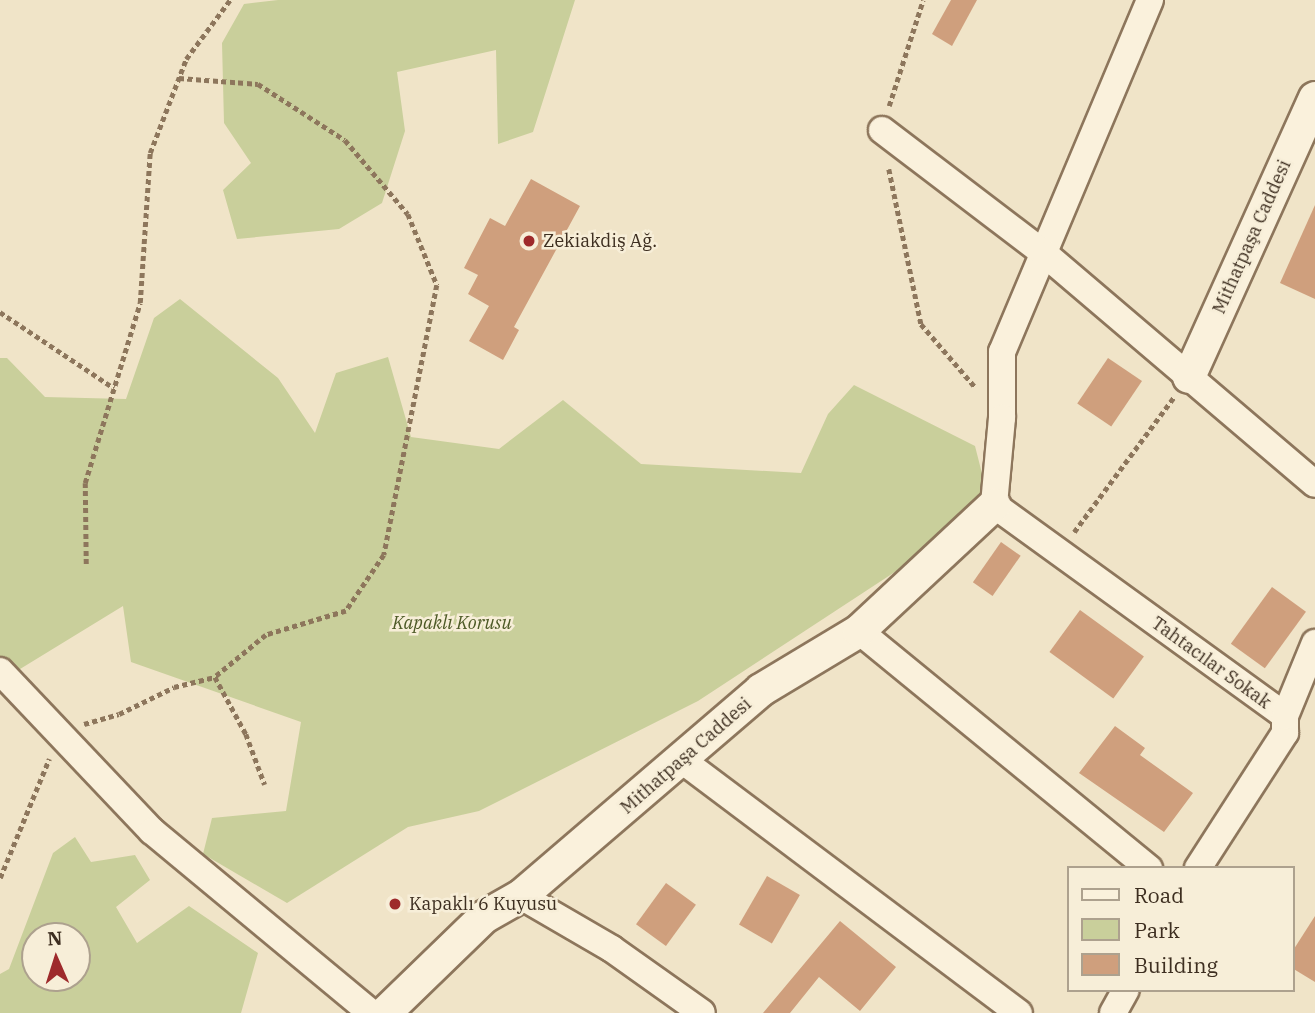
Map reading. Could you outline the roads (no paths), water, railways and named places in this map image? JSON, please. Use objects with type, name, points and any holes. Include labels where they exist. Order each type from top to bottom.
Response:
[{"type":"street","points":[[994,505],[1002,418],[1002,352],[1046,255],[1150,0]]},
{"type":"street","name":"Mithatpaşa Caddesi","points":[[1189,377],[1315,98]]},
{"type":"street","points":[[882,131],[1046,255],[1315,484]]},
{"type":"street","name":"Mithatpaşa Caddesi","points":[[385,1013],[484,917],[521,896],[683,761],[761,690],[859,631],[994,505]]},
{"type":"street","name":"Tahtacılar Sokak","points":[[994,505],[1285,716],[1285,733],[1199,866]]},
{"type":"street","points":[[859,631],[1147,866]]},
{"type":"street","points":[[1285,716],[1315,643]]},
{"type":"street","points":[[0,671],[61,731],[152,831],[371,1013]]},
{"type":"street","points":[[683,761],[1019,1013]]},
{"type":"street","points":[[521,896],[611,949],[699,1012]]},
{"type":"street","points":[[1113,1013],[1125,992]]},
{"type":"place","name":"Zekiakdiş Ağ.","points":[[529,241]]},
{"type":"place","name":"Kapaklı 6 Kuyusu","points":[[395,904]]},
{"type":"park label","name":"Kapaklı Korusu","points":[[452,623]]}]
